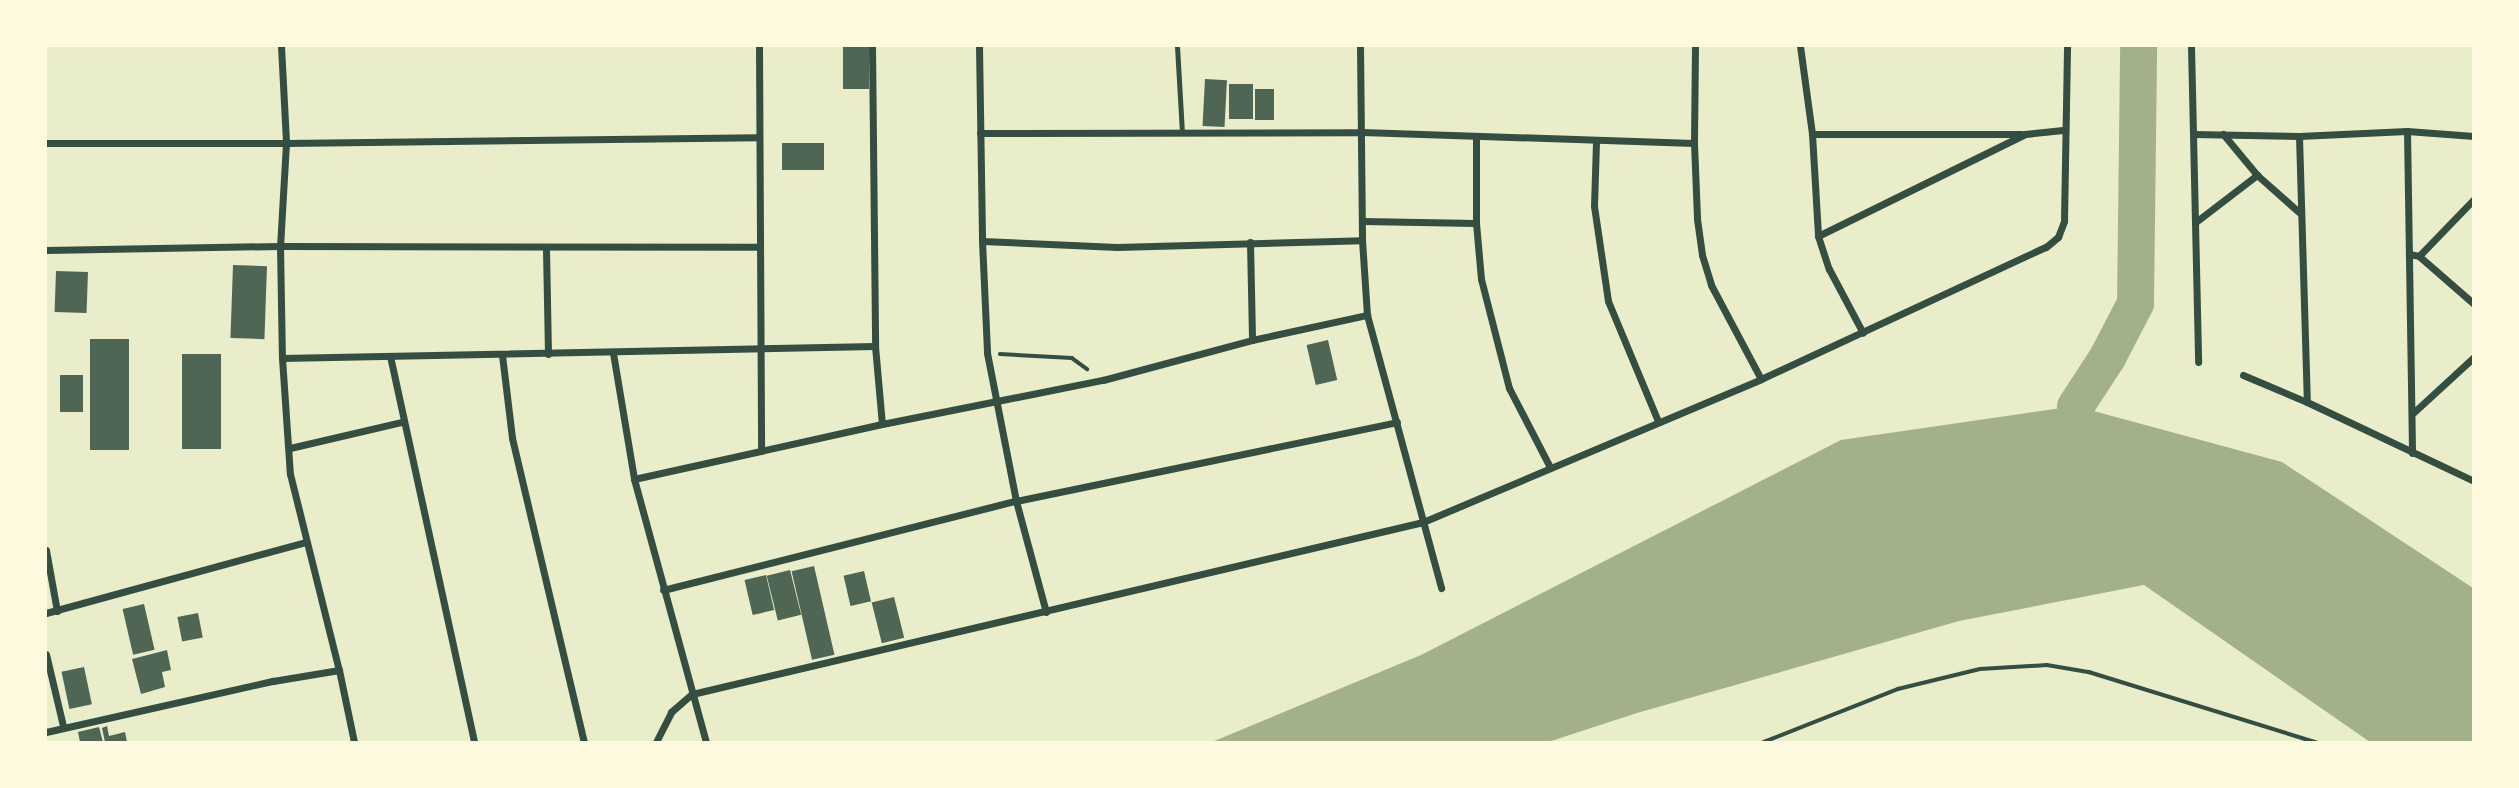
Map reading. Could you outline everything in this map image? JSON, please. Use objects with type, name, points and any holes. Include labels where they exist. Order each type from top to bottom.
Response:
[{"type":"street","points":[[281,46],[286,144],[280,246],[282,358],[290,474],[339,670],[354,743]]},
{"type":"street","points":[[760,46],[758,137],[761,451]]},
{"type":"street","points":[[873,46],[875,346],[882,424]]},
{"type":"street","points":[[979,46],[987,353],[1016,501],[1046,612]]},
{"type":"street","points":[[1360,46],[1363,132],[1362,240],[1367,315],[1441,588]]},
{"type":"street","points":[[1695,46],[1694,143],[1697,219],[1702,255],[1711,285],[1761,379]]},
{"type":"street","points":[[1800,46],[1812,134],[1818,236],[1829,269],[1863,333]]},
{"type":"street","points":[[656,743],[671,712],[692,694],[1423,522],[1761,379],[2046,247],[2058,237],[2064,221],[2063,130],[2067,46]]},
{"type":"street","points":[[2191,46],[2197,221],[2198,362]]},
{"type":"street","points":[[1812,134],[2025,134],[2063,130]]},
{"type":"street","points":[[2193,134],[2299,136],[2407,131],[2473,136]]},
{"type":"street","points":[[2407,131],[2412,453]]},
{"type":"street","points":[[981,133],[1363,132],[1595,142],[1694,143]]},
{"type":"street","points":[[1818,236],[2025,134]]},
{"type":"street","points":[[2223,134],[2257,175],[2300,214]]},
{"type":"street","points":[[2299,136],[2307,402]]},
{"type":"street","points":[[46,143],[286,144],[758,137]]},
{"type":"street","points":[[1476,137],[1476,223],[1481,279],[1509,388],[1550,467]]},
{"type":"street","points":[[1595,142],[1594,206],[1608,301],[1658,421]]},
{"type":"street","points":[[2197,221],[2257,175]]},
{"type":"street","points":[[2418,256],[2473,199]]},
{"type":"street","points":[[1362,221],[1476,223]]},
{"type":"street","points":[[982,241],[1117,247],[1362,240]]},
{"type":"street","points":[[1250,242],[1252,340]]},
{"type":"street","points":[[46,250],[280,246],[545,249],[760,247]]},
{"type":"street","points":[[545,249],[548,354]]},
{"type":"street","points":[[2409,254],[2418,256],[2473,304]]},
{"type":"street","points":[[634,479],[882,424],[1103,380],[1252,340],[1367,315]]},
{"type":"street","points":[[282,358],[875,346]]},
{"type":"street","points":[[613,353],[634,479],[706,743]]},
{"type":"street","points":[[502,355],[512,438],[584,743]]},
{"type":"street","points":[[390,356],[402,422],[474,743]]},
{"type":"street","points":[[2413,413],[2473,357]]},
{"type":"street","points":[[2243,375],[2307,402],[2473,481]]},
{"type":"street","points":[[290,448],[402,422]]},
{"type":"street","points":[[663,590],[1016,501],[1396,422]]},
{"type":"street","points":[[46,613],[305,542]]},
{"type":"street","points":[[46,550],[57,611]]},
{"type":"street","points":[[46,654],[63,726]]},
{"type":"street","points":[[46,732],[63,726],[339,670]]},
{"type":"lane","points":[[1177,46],[1182,134]]},
{"type":"path","points":[[987,353],[1072,358],[1103,380]]},
{"type":"path","points":[[1764,743],[1898,689],[1979,669],[2048,665],[2089,672],[2315,743]]},
{"type":"shaded area","points":[[2075,406],[2282,462],[2473,588],[2473,742],[2370,742],[2144,585],[1959,621],[1637,713],[1548,742],[1212,742],[1421,655],[1841,440]]},
{"type":"building","points":[[843,46],[869,46],[869,89],[843,89]]},
{"type":"building","points":[[1205,79],[1227,80],[1225,127],[1203,126]]},
{"type":"building","points":[[1229,84],[1253,84],[1253,119],[1229,119]]},
{"type":"building","points":[[1255,89],[1274,89],[1274,120],[1255,120]]},
{"type":"building","points":[[782,143],[824,143],[824,170],[782,170]]},
{"type":"building","points":[[233,265],[267,266],[264,339],[230,338]]},
{"type":"building","points":[[56,271],[88,272],[87,313],[55,312]]},
{"type":"building","points":[[90,339],[129,339],[129,450],[90,450]]},
{"type":"building","points":[[1328,340],[1337,380],[1316,385],[1307,345]]},
{"type":"building","points":[[182,354],[221,354],[221,449],[182,449]]},
{"type":"building","points":[[60,375],[83,375],[83,412],[60,412]]},
{"type":"building","points":[[814,566],[834,655],[812,660],[792,571]]},
{"type":"building","points":[[790,570],[801,615],[778,620],[767,576]]},
{"type":"building","points":[[864,571],[871,601],[851,606],[844,576]]},
{"type":"building","points":[[766,575],[774,610],[753,615],[745,580]]},
{"type":"building","points":[[894,597],[904,638],[882,643],[872,603]]},
{"type":"building","points":[[144,604],[155,650],[133,655],[123,609]]},
{"type":"building","points":[[198,613],[203,638],[182,642],[177,617]]},
{"type":"building","points":[[167,650],[171,670],[162,672],[165,687],[141,694],[132,659]]},
{"type":"building","points":[[84,667],[92,704],[69,709],[62,672]]},
{"type":"building","points":[[107,726],[109,736],[125,732],[127,742],[105,742],[102,728]]},
{"type":"building","points":[[99,727],[103,742],[80,742],[78,732]]},
{"type":"waterway","points":[[2075,406],[2107,357],[2135,303],[2138,46]]}]
